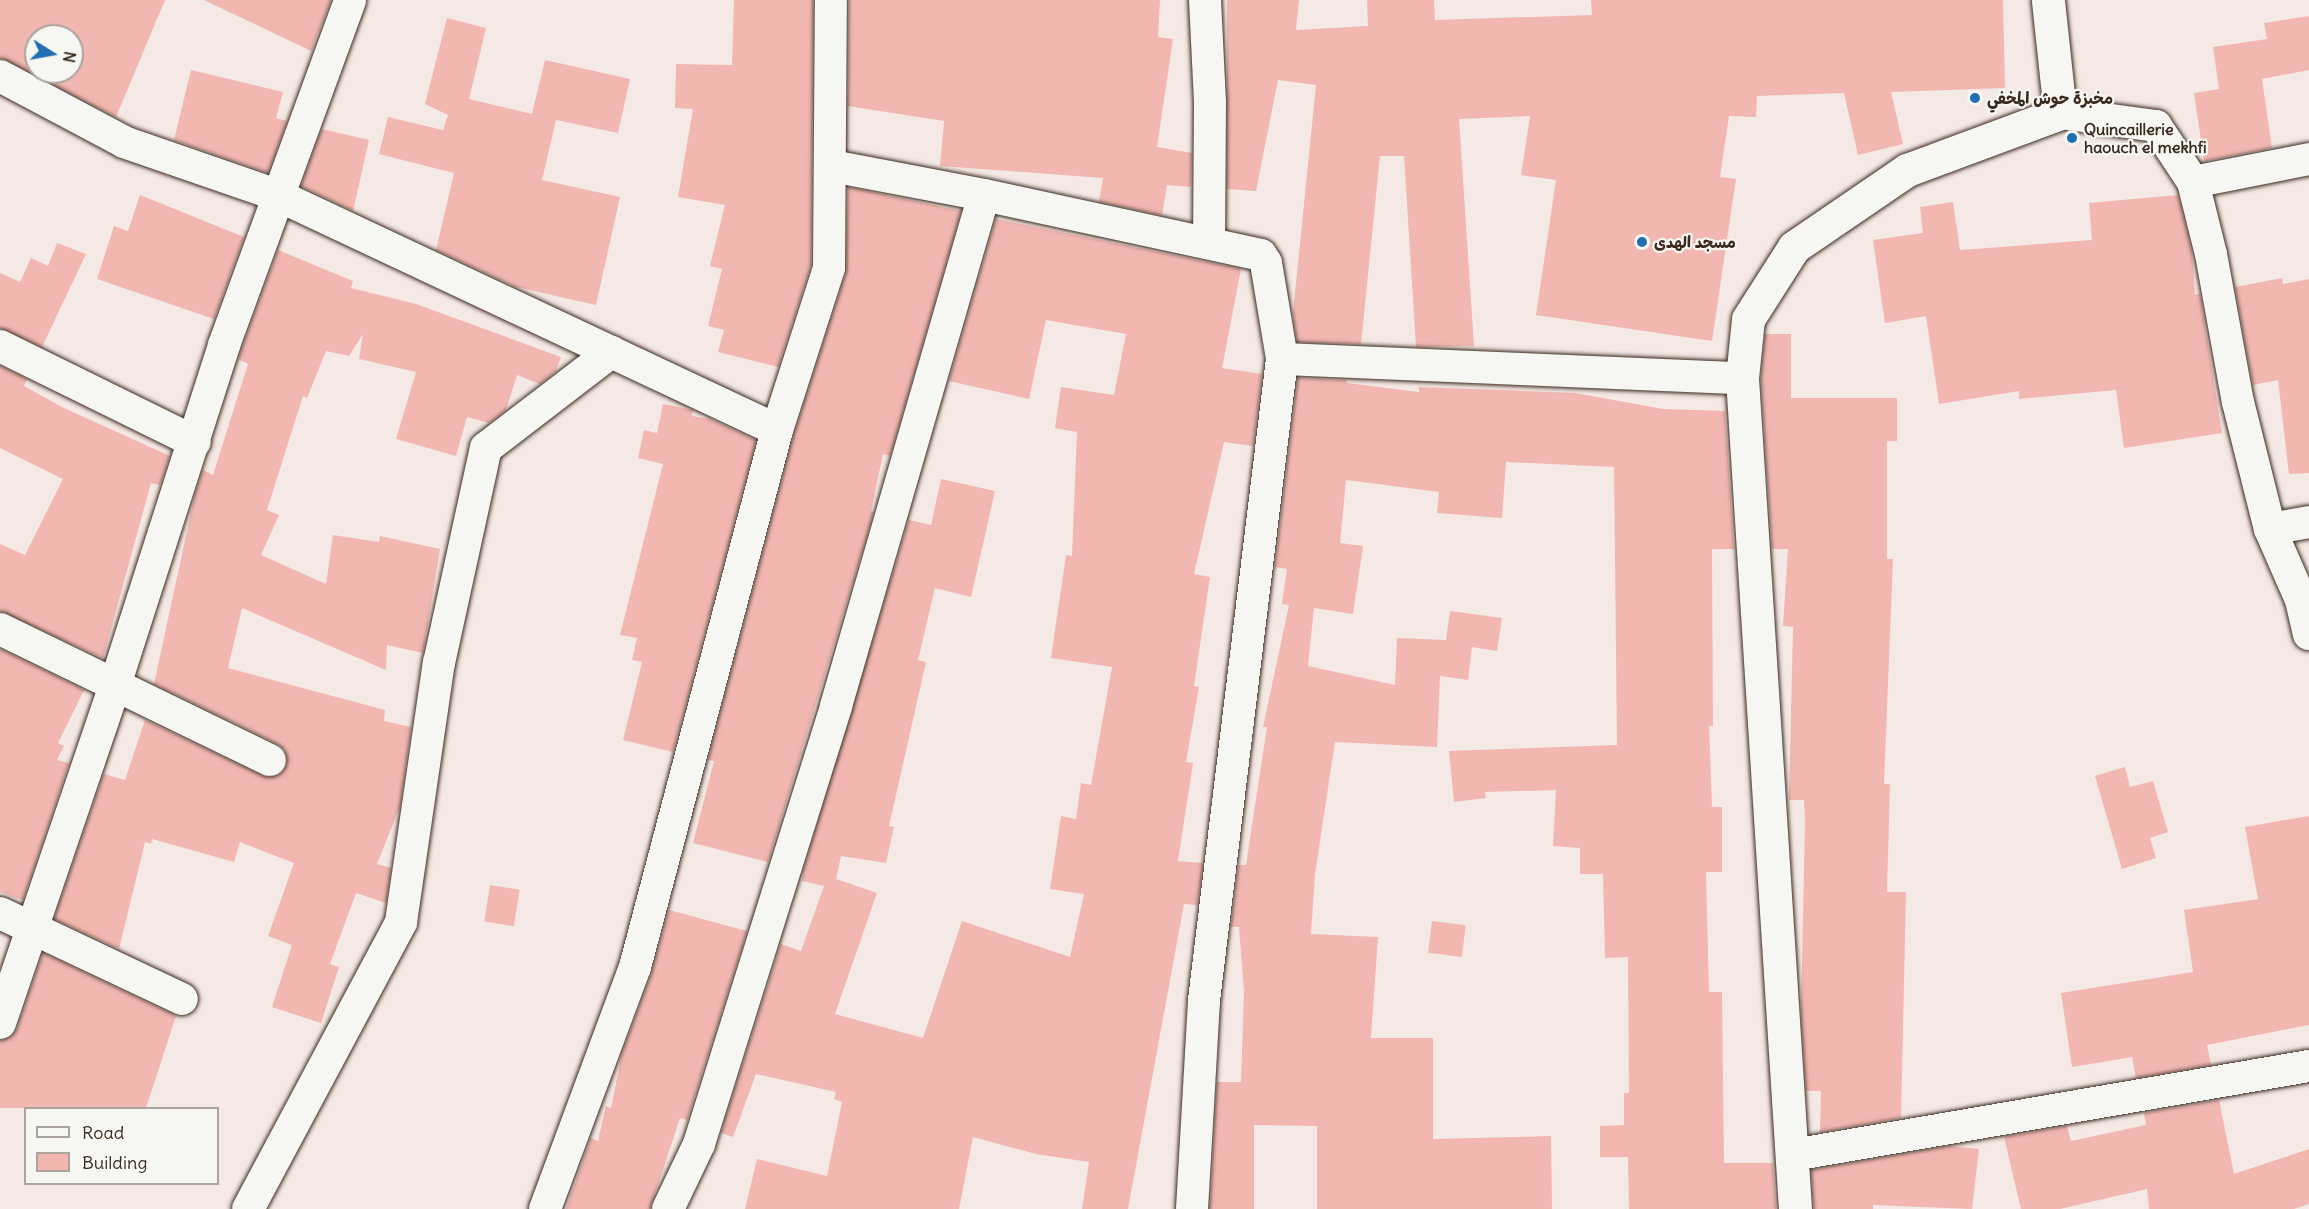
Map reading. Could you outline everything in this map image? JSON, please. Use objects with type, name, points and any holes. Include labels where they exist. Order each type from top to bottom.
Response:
[{"type":"street","points":[[0,1023],[30,927],[115,685],[195,442],[224,345],[350,0]]},
{"type":"street","points":[[545,1209],[635,967],[777,430],[829,268],[832,166],[831,0]]},
{"type":"street","points":[[1205,0],[1210,103],[1209,242]]},
{"type":"street","points":[[2048,0],[2060,113]]},
{"type":"street","points":[[0,76],[124,142],[277,195],[777,430]]},
{"type":"street","points":[[1795,1209],[1742,378],[1748,319],[1794,247],[1907,170],[2060,113],[2156,126],[2193,182],[2211,254],[2238,402],[2270,530],[2301,600],[2309,634]]},
{"type":"street","points":[[2193,182],[2309,159]]},
{"type":"street","points":[[832,166],[1251,251],[1266,263],[1282,359],[1204,1000],[1192,1209]]},
{"type":"street","points":[[668,1209],[699,1144],[836,706],[984,195]]},
{"type":"street","points":[[0,346],[195,442]]},
{"type":"street","points":[[248,1209],[401,922],[439,663],[486,448],[612,352]]},
{"type":"street","points":[[1282,359],[1742,378]]},
{"type":"street","points":[[2270,530],[2309,522]]},
{"type":"street","points":[[0,629],[270,760]]},
{"type":"street","points":[[0,913],[182,999]]},
{"type":"street","points":[[1793,1155],[2309,1066]]},
{"type":"building","points":[[0,0],[165,0],[116,117],[51,84],[84,84],[84,24],[24,24],[24,70],[0,58]]},
{"type":"building","points":[[204,0],[331,0],[311,51]]},
{"type":"building","points":[[734,0],[813,0],[811,265],[778,367],[718,352],[724,330],[708,326],[722,269],[710,266],[725,205],[678,197],[693,109],[675,108],[676,64],[732,65]]},
{"type":"building","points":[[849,0],[1160,0],[1158,37],[1173,39],[1157,147],[1192,153],[1191,187],[1167,185],[1162,215],[1099,202],[1103,178],[940,166],[944,121],[848,106]]},
{"type":"building","points":[[1227,0],[1299,0],[1296,30],[1368,26],[1367,0],[1434,0],[1435,20],[1592,15],[1591,0],[2003,0],[2005,88],[1891,92],[1903,144],[1858,155],[1844,93],[1757,96],[1756,117],[1729,116],[1720,177],[1736,179],[1712,341],[1536,315],[1556,180],[1521,175],[1530,116],[1459,119],[1474,346],[1416,347],[1404,156],[1380,156],[1361,344],[1297,342],[1293,313],[1316,85],[1278,80],[1256,191],[1227,189]]},
{"type":"building","points":[[2309,16],[2309,70],[2262,79],[2272,148],[2204,161],[2194,93],[2219,89],[2213,47],[2267,39],[2264,23]]},
{"type":"building","points":[[447,18],[486,28],[469,99],[532,114],[545,60],[630,79],[618,133],[556,120],[542,180],[620,197],[596,305],[516,287],[436,250],[454,173],[379,154],[388,117],[443,130],[448,115],[425,104]]},
{"type":"building","points":[[191,70],[283,92],[276,118],[287,121],[268,173],[174,140]]},
{"type":"building","points":[[322,129],[369,140],[353,211],[301,186]]},
{"type":"building","points":[[848,187],[961,211],[890,456],[883,454],[871,511],[874,512],[768,862],[693,843],[714,761],[708,760],[794,435],[846,273]]},
{"type":"building","points":[[140,195],[244,237],[214,319],[97,279],[114,226],[128,231]]},
{"type":"building","points":[[2178,195],[2192,252],[2195,295],[2200,294],[2222,433],[2124,448],[2116,390],[2019,399],[2019,391],[1939,404],[1926,316],[1885,323],[1873,240],[1923,233],[1920,207],[1953,202],[1960,250],[2092,240],[2089,203]]},
{"type":"building","points":[[996,219],[1241,269],[1222,368],[1262,374],[1253,446],[1224,442],[1194,574],[1210,577],[1194,686],[1199,687],[1186,762],[1193,763],[1178,861],[1203,863],[1197,905],[1184,904],[1128,1209],[1082,1209],[1089,1162],[1036,1154],[973,1137],[959,1209],[745,1209],[757,1159],[827,1176],[842,1102],[834,1099],[836,1092],[756,1074],[733,1137],[721,1133],[781,944],[801,951],[824,886],[802,881],[803,871],[909,520],[931,525],[941,479],[995,491],[971,597],[935,588],[918,660],[926,662],[889,826],[894,827],[886,863],[841,856],[836,879],[877,893],[835,1014],[923,1038],[962,921],[1070,957],[1084,894],[1050,889],[1061,816],[1076,819],[1081,783],[1091,785],[1112,667],[1051,658],[1066,555],[1072,556],[1077,432],[1055,428],[1061,387],[1114,395],[1126,334],[1046,320],[1029,399],[949,381]]},
{"type":"building","points":[[57,243],[86,254],[42,347],[0,328],[0,273],[20,282],[31,258],[48,266]]},
{"type":"building","points":[[278,250],[353,281],[351,288],[416,304],[561,357],[556,371],[540,384],[517,375],[506,410],[489,423],[467,417],[456,456],[396,439],[416,372],[359,359],[363,334],[349,356],[326,351],[307,398],[303,396],[267,510],[279,515],[261,555],[326,584],[333,535],[379,542],[380,536],[440,549],[423,653],[387,645],[386,670],[242,608],[228,668],[385,710],[384,721],[411,727],[400,807],[377,864],[391,868],[386,903],[356,893],[330,964],[339,967],[321,1023],[272,1007],[292,945],[268,936],[294,863],[240,842],[234,862],[152,839],[151,844],[145,842],[119,949],[54,919],[104,774],[125,780],[145,720],[263,776],[280,775],[286,767],[285,750],[278,744],[154,684],[195,494],[203,470],[213,475],[248,364],[238,359]]},
{"type":"building","points":[[2282,278],[2283,284],[2309,279],[2309,473],[2289,474],[2278,380],[2253,385],[2235,287]]},
{"type":"building","points":[[1765,334],[1791,334],[1791,398],[1897,398],[1897,441],[1887,441],[1887,559],[1893,559],[1884,784],[1890,784],[1887,892],[1906,892],[1901,1118],[1820,1132],[1821,1091],[1806,1091],[1801,1012],[1804,800],[1789,800],[1793,627],[1783,626],[1788,549],[1772,549],[1761,378]]},
{"type":"building","points":[[0,366],[27,379],[24,386],[64,408],[170,456],[160,485],[151,483],[103,658],[0,611],[0,544],[25,555],[63,479],[0,448]]},
{"type":"building","points":[[1298,378],[1346,380],[1347,383],[1419,392],[1419,387],[1575,393],[1663,409],[1725,411],[1734,549],[1712,549],[1713,726],[1709,726],[1712,807],[1722,807],[1722,872],[1706,872],[1709,992],[1722,992],[1724,1163],[1773,1163],[1776,1209],[1629,1209],[1628,1157],[1600,1157],[1600,1126],[1624,1125],[1624,1093],[1629,1093],[1628,957],[1605,958],[1603,874],[1580,874],[1580,848],[1553,846],[1556,790],[1485,792],[1486,798],[1454,802],[1449,751],[1617,745],[1614,467],[1506,462],[1502,518],[1437,513],[1439,492],[1346,480],[1340,543],[1363,546],[1353,614],[1314,608],[1308,666],[1395,685],[1397,638],[1446,640],[1450,611],[1502,618],[1497,651],[1472,647],[1468,680],[1440,676],[1437,747],[1335,742],[1315,874],[1311,934],[1378,937],[1371,1038],[1433,1038],[1433,1139],[1551,1136],[1552,1209],[1317,1209],[1317,1126],[1254,1125],[1254,1209],[1210,1209],[1217,1082],[1241,1082],[1244,992],[1239,927],[1231,927],[1239,865],[1246,865],[1267,727],[1263,727],[1289,605],[1282,604],[1287,569],[1275,567]]},
{"type":"building","points":[[663,404],[693,410],[692,416],[710,419],[756,440],[673,752],[623,740],[642,662],[632,660],[637,638],[620,635],[663,464],[638,458],[644,430],[657,433]]},
{"type":"building","points":[[0,649],[84,690],[58,743],[64,746],[57,760],[69,763],[23,900],[0,892]]},
{"type":"building","points":[[2125,767],[2130,787],[2153,781],[2168,832],[2150,838],[2156,858],[2122,869],[2095,776]]},
{"type":"building","points":[[2309,816],[2309,1025],[2207,1045],[2211,1065],[2136,1078],[2132,1057],[2072,1067],[2061,993],[2193,972],[2184,910],[2258,899],[2245,827]]},
{"type":"building","points":[[490,885],[520,890],[514,926],[484,922]]},
{"type":"building","points":[[669,910],[747,931],[687,1120],[680,1118],[650,1209],[566,1209],[591,1138],[598,1141],[606,1106],[611,1108],[622,1053],[652,973]]},
{"type":"building","points":[[1432,921],[1466,925],[1462,957],[1428,953]]},
{"type":"building","points":[[43,953],[176,1016],[146,1107],[0,1108],[0,1041],[11,1037],[17,1029]]},
{"type":"building","points":[[2219,1100],[2234,1174],[2309,1149],[2309,1204],[2294,1209],[2149,1209],[2147,1189],[2060,1209],[2021,1209],[2004,1137],[2067,1126],[2071,1141],[2146,1125],[2144,1113]]},
{"type":"building","points":[[1951,1146],[1979,1149],[1972,1209],[1873,1205],[1873,1209],[1814,1209],[1811,1170]]},
{"type":"place","name":"مخبزة حوش المخفي","points":[[1975,98]]},
{"type":"place","name":"Quincaillerie haouch el mekhfi","points":[[2072,138]]},
{"type":"place","name":"مسجد الهدى","points":[[1642,242]]}]
